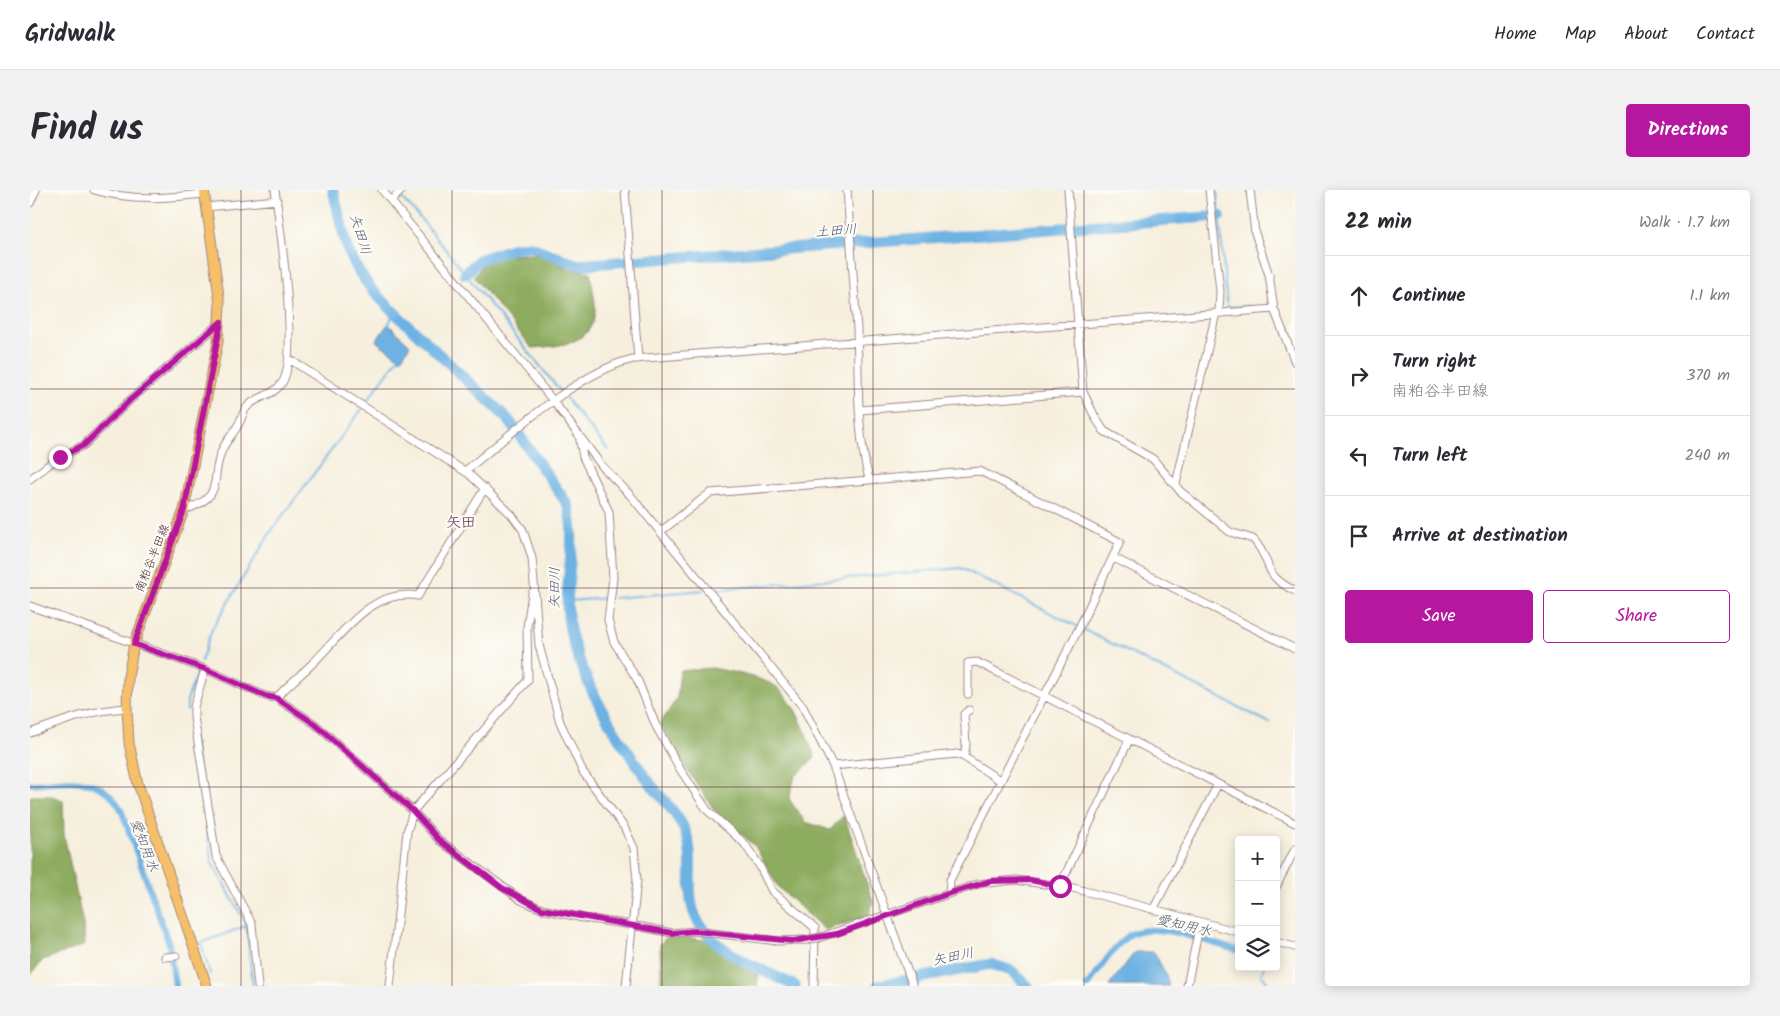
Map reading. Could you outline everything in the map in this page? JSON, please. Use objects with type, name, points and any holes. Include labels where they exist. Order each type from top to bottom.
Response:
[{"type":"main road","name":"南粕谷半田線","points":[[204,192],[221,322],[184,510],[134,644],[128,677],[127,708],[129,743],[138,784],[207,986]]},
{"type":"street","points":[[30,203],[36,190]]},
{"type":"street","points":[[94,190],[127,198],[204,192]]},
{"type":"street","points":[[184,510],[198,506],[210,496],[216,484],[219,460],[224,447],[238,426],[245,409],[276,390],[285,378],[289,359],[285,260],[275,190]]},
{"type":"street","points":[[382,190],[554,402],[602,466],[660,532],[803,708],[834,766],[913,986]]},
{"type":"street","points":[[392,200],[402,190]]},
{"type":"street","points":[[625,190],[638,359]]},
{"type":"street","points":[[847,190],[858,341],[863,457],[869,479]]},
{"type":"street","points":[[1068,190],[1083,392],[1095,417],[1104,431],[1153,459],[1180,491],[1230,532],[1254,539],[1272,576],[1279,583],[1295,591]]},
{"type":"street","points":[[1176,484],[1218,313],[1220,291],[1209,190]]},
{"type":"street","points":[[1250,190],[1255,233],[1269,275],[1274,309],[1294,359]]},
{"type":"street","points":[[206,206],[276,200]]},
{"type":"street","points":[[465,471],[583,380],[622,362],[638,359],[858,341],[1274,309]]},
{"type":"street","points":[[30,479],[51,463],[84,445],[130,400],[221,322]]},
{"type":"street","points":[[289,359],[465,471],[511,514],[523,530],[532,558],[536,628],[543,665],[568,742],[583,772],[624,827],[634,848],[637,867],[626,986]]},
{"type":"street","points":[[860,410],[1083,392]]},
{"type":"street","points":[[579,435],[578,442],[583,457],[610,512],[613,578],[608,620],[614,642],[638,681],[656,726],[680,769],[707,810],[744,843],[776,895],[814,928],[814,986]]},
{"type":"street","points":[[660,532],[710,493],[980,471],[988,473],[1118,539],[1120,545],[1114,558],[950,880],[950,893]]},
{"type":"street","points":[[276,698],[315,661],[360,613],[400,594],[418,596],[485,488]]},
{"type":"street","points":[[1114,558],[1295,649]]},
{"type":"street","points":[[390,986],[407,832],[413,811],[528,680],[527,627],[531,594],[534,592]]},
{"type":"street","points":[[30,606],[205,669],[265,696],[276,698],[328,735],[413,811],[439,840],[502,888],[521,900],[542,909],[672,933],[695,931],[778,941],[807,940],[887,917],[978,884],[1004,880],[1030,880],[1235,931]]},
{"type":"street","points":[[968,694],[968,663],[977,662],[1295,823]]},
{"type":"street","points":[[205,669],[194,707],[194,717],[217,863],[252,924],[258,986]]},
{"type":"street","points":[[30,733],[68,718],[104,709],[127,708]]},
{"type":"street","points":[[964,756],[966,745],[964,714],[969,710]]},
{"type":"street","points":[[1060,886],[1129,740]]},
{"type":"street","points":[[834,766],[945,754],[964,756],[1001,781]]},
{"type":"street","points":[[1153,910],[1218,784]]},
{"type":"street","points":[[1279,881],[1295,849]]},
{"type":"street","points":[[1187,986],[1200,923]]},
{"type":"street","points":[[1280,943],[1295,947]]},
{"type":"street","points":[[165,957],[176,956]]},
{"type":"green space","points":[[540,254],[570,269],[590,272],[595,311],[593,322],[588,331],[581,337],[572,342],[532,348],[474,277],[485,261],[504,255]]},
{"type":"green space","points":[[712,668],[746,675],[773,684],[791,703],[801,721],[815,758],[795,776],[789,799],[805,822],[830,830],[844,815],[873,902],[868,916],[825,930],[778,887],[755,846],[715,811],[687,770],[660,724],[677,698],[680,671]]},
{"type":"green space","points":[[30,796],[53,796],[63,801],[64,835],[83,924],[85,945],[43,960],[30,975]]},
{"type":"green space","points":[[669,935],[710,941],[729,956],[759,969],[757,986],[661,986],[660,944]]},
{"type":"water","points":[[388,324],[410,345],[401,359],[376,341]]},
{"type":"water","points":[[1135,952],[1154,952],[1166,975],[1169,986],[1109,986]]},
{"type":"waterway","name":"矢田川","points":[[333,190],[347,248],[359,272],[373,291],[508,419],[568,505],[572,535],[567,598],[570,629],[575,649],[591,689],[623,745],[682,824],[689,843],[690,893],[696,918],[712,939],[733,955],[795,986]]},
{"type":"waterway","points":[[1217,190],[1227,307],[1252,306]]},
{"type":"waterway","points":[[399,195],[421,219],[561,392]]},
{"type":"waterway","name":"土田川","points":[[465,274],[479,260],[514,248],[532,247],[578,265],[1220,216]]},
{"type":"waterway","points":[[388,326],[394,312]]},
{"type":"waterway","points":[[364,405],[400,356]]},
{"type":"waterway","points":[[564,396],[608,450]]},
{"type":"waterway","points":[[201,661],[212,629],[272,530],[362,409]]},
{"type":"waterway","points":[[711,590],[961,568],[1270,723]]},
{"type":"waterway","points":[[614,598],[704,590]]},
{"type":"waterway","points":[[568,601],[609,598]]},
{"type":"waterway","points":[[187,710],[187,700],[197,673]]},
{"type":"waterway","points":[[193,734],[212,863],[246,923],[253,986]]},
{"type":"waterway","name":"愛知用水","points":[[30,784],[69,781],[92,784],[103,789],[121,809],[169,944],[175,986]]},
{"type":"waterway","points":[[210,974],[201,943],[246,926]]},
{"type":"waterway","name":"愛知用水","points":[[1087,986],[1122,941],[1139,931],[1167,931],[1235,950]]},
{"type":"waterway","name":"矢田川","points":[[877,986],[991,964],[1012,971],[1028,986]]},
{"type":"waterway","points":[[1262,971],[1261,975],[1271,986]]},
{"type":"district","name":"矢田","points":[[461,522]]},
{"type":"route","points":[[60,457],[70,454],[84,445],[130,400],[199,343],[221,322],[184,510],[144,612],[134,644],[205,669],[265,696],[276,698],[290,706],[340,745],[413,811],[439,840],[502,888],[521,900],[542,909],[655,931],[672,933],[695,931],[778,941],[793,941],[837,934],[950,893],[991,881],[1030,880],[1060,886]]}]
